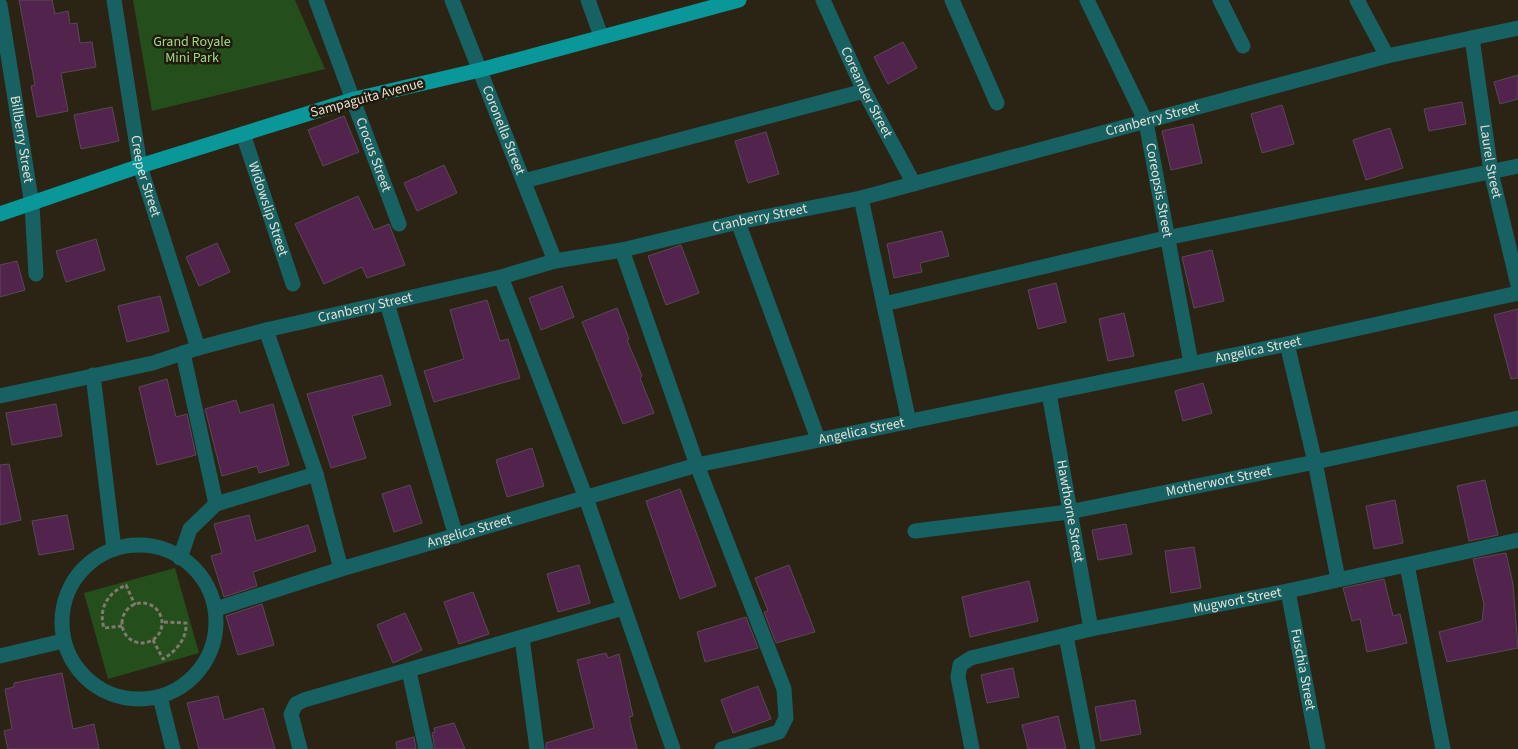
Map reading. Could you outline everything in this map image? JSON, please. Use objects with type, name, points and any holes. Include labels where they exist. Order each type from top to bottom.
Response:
[{"type":"main road","name":"Sampaguita Avenue","points":[[0,214],[32,205],[140,166],[355,99],[480,70],[739,0]]},
{"type":"street","name":"Creeper Street","points":[[114,0],[140,166],[190,350],[216,504]]},
{"type":"street","name":"Crocus Street","points":[[316,0],[355,99],[399,224]]},
{"type":"street","name":"Coronella Street","points":[[452,0],[555,261]]},
{"type":"street","points":[[588,0],[601,36]]},
{"type":"street","name":"Coreander Street","points":[[823,0],[864,91],[914,184]]},
{"type":"street","points":[[952,0],[997,103]]},
{"type":"street","name":"Coreopsis Street","points":[[1087,0],[1146,122],[1166,238],[1191,363]]},
{"type":"street","points":[[1220,0],[1243,46]]},
{"type":"street","points":[[1357,0],[1387,56]]},
{"type":"street","name":"Billberry Street","points":[[0,5],[32,205],[36,274]]},
{"type":"street","name":"Cranberry Street","points":[[0,396],[153,362],[266,330],[501,277],[555,261],[622,250],[738,222],[861,198],[1387,56],[1518,28]]},
{"type":"street","name":"Laurel Street","points":[[1472,38],[1491,172],[1518,285]]},
{"type":"street","points":[[524,181],[864,91]]},
{"type":"street","name":"Widowslip Street","points":[[243,134],[293,284]]},
{"type":"street","points":[[884,304],[1166,238],[1518,166]]},
{"type":"street","points":[[861,198],[909,422]]},
{"type":"street","points":[[738,222],[818,439]]},
{"type":"street","points":[[622,250],[697,465],[784,689],[787,706],[780,732],[758,744],[722,749]]},
{"type":"street","points":[[501,277],[586,498],[673,749]]},
{"type":"street","name":"Angelica Street","points":[[216,610],[341,569],[697,465],[1287,344],[1518,293]]},
{"type":"street","points":[[387,303],[456,536]]},
{"type":"street","points":[[266,330],[316,474],[341,569]]},
{"type":"street","points":[[1287,344],[1315,462],[1338,579]]},
{"type":"street","points":[[93,375],[114,549]]},
{"type":"street","name":"Hawthorne Street","points":[[1050,393],[1069,512],[1091,629]]},
{"type":"street","name":"Motherwort Street","points":[[915,531],[1069,512],[1518,418]]},
{"type":"street","points":[[180,558],[190,529],[216,504],[316,474]]},
{"type":"street","name":"Mugwort Street","points":[[972,749],[958,677],[960,665],[972,658],[1091,629],[1288,591],[1518,540]]},
{"type":"street","points":[[136,546],[152,547],[180,558],[198,573],[210,592],[216,610],[215,638],[207,659],[193,678],[174,691],[160,697],[129,699],[107,693],[87,680],[72,662],[64,642],[61,618],[66,596],[73,583],[93,560],[114,549],[136,546]]},
{"type":"street","points":[[1407,564],[1443,749]]},
{"type":"street","name":"Fuschia Street","points":[[1288,591],[1318,749]]},
{"type":"street","points":[[300,749],[291,714],[296,704],[623,608]]},
{"type":"street","points":[[1066,636],[1088,749]]},
{"type":"street","points":[[522,638],[537,749]]},
{"type":"street","points":[[0,656],[64,642]]},
{"type":"street","points":[[409,671],[426,749]]},
{"type":"street","points":[[160,697],[174,749]]},
{"type":"path","points":[[122,626],[104,628],[102,611],[106,600],[126,585],[135,605]]},
{"type":"path","points":[[148,604],[153,606],[161,616],[162,622],[159,634],[153,640],[134,642],[124,633],[122,626],[125,613],[135,605],[148,604]]},
{"type":"path","points":[[153,640],[163,660],[177,649],[181,642],[186,623],[162,622]]},
{"type":"green space","name":"Grand Royale Mini Park","points":[[133,0],[295,0],[325,69],[152,111]]},
{"type":"green space","points":[[175,568],[199,653],[108,679],[84,593]]},
{"type":"building","points":[[19,0],[52,0],[55,14],[68,11],[70,24],[77,23],[80,43],[92,42],[96,67],[61,73],[68,111],[37,117],[31,86],[35,85]]},
{"type":"building","points":[[903,42],[917,68],[888,84],[874,57]]},
{"type":"building","points":[[1518,75],[1518,99],[1500,104],[1494,82]]},
{"type":"building","points":[[1462,102],[1466,124],[1429,131],[1424,109]]},
{"type":"building","points":[[1282,105],[1294,144],[1262,153],[1251,114]]},
{"type":"building","points":[[112,107],[119,141],[81,149],[74,115]]},
{"type":"building","points":[[344,116],[359,152],[323,166],[308,130]]},
{"type":"building","points":[[1193,124],[1202,163],[1171,170],[1162,131]]},
{"type":"building","points":[[1390,128],[1403,168],[1366,180],[1353,140]]},
{"type":"building","points":[[766,132],[779,174],[748,183],[735,141]]},
{"type":"building","points":[[444,165],[457,193],[417,211],[404,183]]},
{"type":"building","points":[[358,196],[374,230],[389,224],[405,265],[367,278],[362,267],[324,284],[295,224]]},
{"type":"building","points":[[942,231],[949,256],[920,263],[922,272],[894,278],[887,244]]},
{"type":"building","points":[[96,239],[105,270],[66,282],[56,251]]},
{"type":"building","points":[[217,243],[230,272],[199,286],[186,257]]},
{"type":"building","points":[[681,245],[699,293],[666,305],[648,256]]},
{"type":"building","points":[[1212,250],[1224,301],[1194,308],[1182,257]]},
{"type":"building","points":[[17,261],[25,290],[0,297],[0,265]]},
{"type":"building","points":[[1056,283],[1066,322],[1038,329],[1028,290]]},
{"type":"building","points":[[562,286],[574,317],[541,330],[529,298]]},
{"type":"building","points":[[160,296],[169,331],[127,342],[118,306]]},
{"type":"building","points":[[487,300],[500,341],[508,339],[520,378],[434,402],[424,371],[464,359],[450,310]]},
{"type":"building","points":[[617,308],[629,339],[627,340],[642,376],[640,378],[654,413],[623,424],[582,322]]},
{"type":"building","points":[[1518,309],[1518,378],[1511,379],[1494,315]]},
{"type":"building","points":[[1124,313],[1134,356],[1108,361],[1099,319]]},
{"type":"building","points":[[382,375],[391,405],[352,416],[366,458],[331,468],[307,394]]},
{"type":"building","points":[[167,379],[176,417],[187,414],[196,455],[157,465],[139,387]]},
{"type":"building","points":[[1203,383],[1212,413],[1183,421],[1175,391]]},
{"type":"building","points":[[236,400],[240,413],[273,404],[289,465],[259,473],[257,466],[222,476],[205,409]]},
{"type":"building","points":[[56,404],[62,436],[12,445],[6,413]]},
{"type":"building","points":[[532,448],[544,486],[507,497],[496,460]]},
{"type":"building","points":[[9,464],[21,520],[0,525],[0,465]]},
{"type":"building","points":[[1485,480],[1498,535],[1469,541],[1457,486]]},
{"type":"building","points":[[410,485],[422,523],[394,532],[382,494]]},
{"type":"building","points":[[680,489],[716,586],[680,599],[646,501]]},
{"type":"building","points":[[1395,500],[1403,543],[1374,549],[1366,506]]},
{"type":"building","points":[[67,515],[74,549],[39,555],[32,521]]},
{"type":"building","points":[[249,515],[256,541],[308,525],[316,551],[253,572],[257,586],[224,597],[211,556],[222,553],[214,524]]},
{"type":"building","points":[[1126,524],[1132,554],[1098,560],[1092,530]]},
{"type":"building","points":[[1194,547],[1201,588],[1171,593],[1165,551]]},
{"type":"building","points":[[1506,553],[1513,584],[1518,648],[1447,662],[1439,632],[1482,621],[1484,604],[1473,559]]},
{"type":"building","points":[[579,565],[590,603],[558,612],[547,574]]},
{"type":"building","points":[[789,565],[815,632],[776,643],[764,612],[768,611],[755,578]]},
{"type":"building","points":[[1384,579],[1393,616],[1400,614],[1407,643],[1367,652],[1360,619],[1352,621],[1343,588]]},
{"type":"building","points":[[1029,581],[1038,621],[970,637],[962,597]]},
{"type":"building","points":[[473,592],[489,634],[459,644],[444,602]]},
{"type":"building","points":[[262,604],[274,645],[238,655],[226,616]]},
{"type":"building","points":[[405,613],[422,650],[393,663],[377,625]]},
{"type":"building","points":[[746,617],[758,648],[705,662],[697,632]]},
{"type":"building","points":[[606,653],[608,658],[619,654],[633,716],[629,717],[637,749],[546,749],[546,743],[594,728],[577,660]]},
{"type":"building","points":[[1013,668],[1019,697],[987,703],[981,675]]},
{"type":"building","points":[[62,673],[73,729],[94,724],[99,749],[8,749],[4,731],[12,729],[5,689],[14,687],[14,683]]},
{"type":"building","points":[[758,686],[771,719],[733,733],[721,700]]},
{"type":"building","points":[[218,696],[224,720],[263,708],[275,749],[199,749],[187,703]]},
{"type":"building","points":[[1135,700],[1141,734],[1101,741],[1095,707]]},
{"type":"building","points":[[1058,716],[1066,749],[1028,749],[1022,725]]},
{"type":"building","points":[[454,723],[465,749],[435,749],[432,733],[435,732],[434,728]]},
{"type":"building","points":[[414,737],[416,749],[397,749],[396,742]]}]
